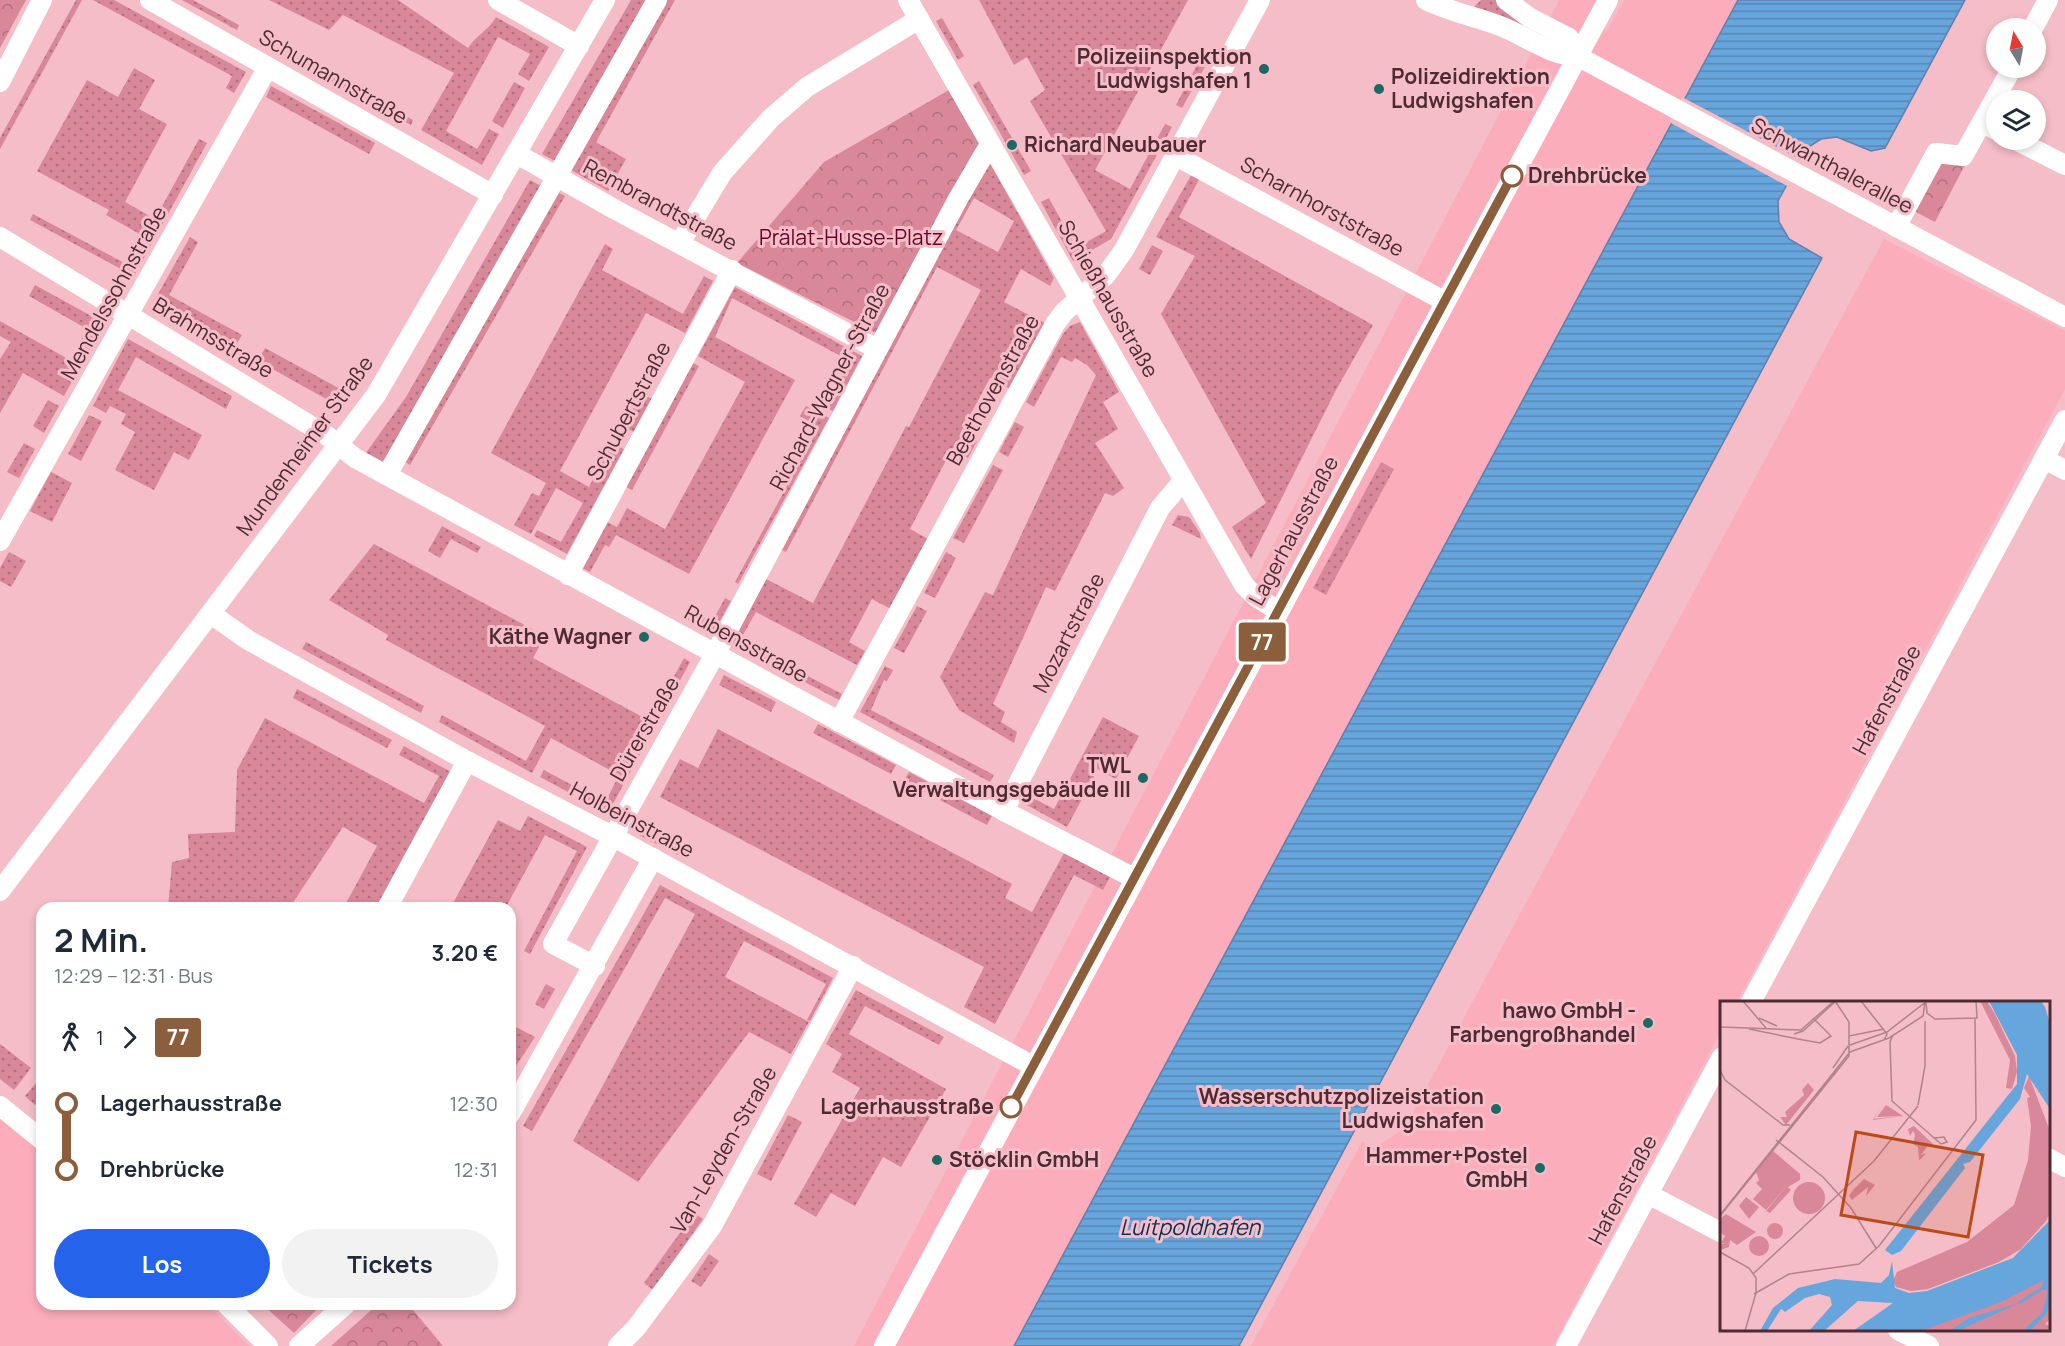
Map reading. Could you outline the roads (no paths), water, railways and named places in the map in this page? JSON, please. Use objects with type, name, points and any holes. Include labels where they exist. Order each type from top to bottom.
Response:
[{"type":"street","points":[[0,82],[42,0]]},
{"type":"street","name":"Schumannstraße","points":[[150,0],[493,195]]},
{"type":"street","points":[[498,0],[579,46]]},
{"type":"street","name":"Mundenheimer Straße","points":[[0,891],[375,395],[605,0]]},
{"type":"street","points":[[387,475],[657,0]]},
{"type":"street","name":"Schießhausstraße","points":[[908,0],[1244,585],[1255,596],[1278,611]]},
{"type":"street","name":"Beethovenstraße","points":[[839,722],[1055,324],[1064,312],[1106,275],[1124,250],[1260,0]]},
{"type":"street","points":[[1426,0],[1450,12],[1505,28],[1562,56],[1577,57],[1569,38],[1530,18],[1506,0]]},
{"type":"street","points":[[1450,12],[1464,6],[1469,0]]},
{"type":"street","name":"Lagerhausstraße","points":[[884,1346],[1444,301],[1608,0]]},
{"type":"street","points":[[2038,18],[2048,0]]},
{"type":"street","points":[[680,243],[722,173],[771,118],[807,87],[919,19]]},
{"type":"street","name":"Schwanthalerallee","points":[[1577,57],[2065,317]]},
{"type":"street","name":"Mendelssohnstraße","points":[[0,541],[268,67]]},
{"type":"street","points":[[1896,227],[1936,153],[1963,156],[1986,129]]},
{"type":"street","name":"Richard-Wagner-Straße","points":[[715,654],[877,349],[990,144]]},
{"type":"street","points":[[2036,150],[2065,165]]},
{"type":"street","name":"Rembrandtstraße","points":[[517,154],[877,349]]},
{"type":"street","name":"Scharnhorststraße","points":[[1176,156],[1444,301]]},
{"type":"street","name":"Brahmsstraße","points":[[0,237],[339,445]]},
{"type":"street","name":"Schubertstraße","points":[[568,575],[732,270]]},
{"type":"street","name":"Hafenstraße","points":[[1755,1001],[2065,420]]},
{"type":"street","name":"Rubensstraße","points":[[339,445],[387,475],[568,575],[1004,811],[1134,878]]},
{"type":"street","points":[[2044,459],[2065,470]]},
{"type":"street","name":"Mozartstraße","points":[[1004,811],[1160,508],[1184,481]]},
{"type":"street","name":"Holbeinstraße","points":[[211,614],[248,640],[467,761],[653,858],[1033,1066]]},
{"type":"street","name":"Dürerstraße","points":[[595,966],[553,944],[715,654]]},
{"type":"street","points":[[390,902],[467,761]]},
{"type":"street","points":[[516,1104],[595,966],[653,858]]},
{"type":"street","name":"Van-Leyden-Straße","points":[[618,1346],[636,1328],[712,1226],[853,966]]},
{"type":"street","name":"Hafenstraße","points":[[1566,1346],[1720,1061]]},
{"type":"street","points":[[0,1106],[36,1135]]},
{"type":"street","points":[[2050,1159],[2065,1167]]},
{"type":"street","points":[[1648,1194],[1720,1232]]},
{"type":"street","points":[[232,1310],[268,1346]]},
{"type":"street","points":[[299,1346],[339,1310]]},
{"type":"street","points":[[1902,1331],[1929,1346]]},
{"type":"water","name":"Luitpoldhafen","points":[[1738,0],[1965,0],[1885,148],[1871,151],[1837,137],[1821,139],[1807,148],[1778,201],[1779,222],[1789,239],[1822,258],[1239,1346],[1014,1346]]},
{"type":"place","name":"Polizeiinspektion Ludwigshafen 1","points":[[1264,69]]},
{"type":"place","name":"Polizeidirektion Ludwigshafen","points":[[1379,89]]},
{"type":"place","name":"Richard Neubauer","points":[[1012,145]]},
{"type":"place","name":"Drehbrücke","points":[[1512,176]]},
{"type":"place","name":"Käthe Wagner","points":[[644,637]]},
{"type":"place","name":"TWL Verwaltungsgebäude III","points":[[1143,778]]},
{"type":"place","name":"hawo GmbH - Farbengroßhandel","points":[[1648,1023]]},
{"type":"place","name":"Lagerhausstraße","points":[[1011,1107]]},
{"type":"place","name":"Wasserschutzpolizeistation Ludwigshafen","points":[[1496,1109]]},
{"type":"place","name":"Stöcklin GmbH","points":[[937,1160]]},
{"type":"place","name":"Hammer+Postel GmbH","points":[[1540,1168]]},
{"type":"park label","name":"Prälat-Husse-Platz","points":[[851,238]]}]
